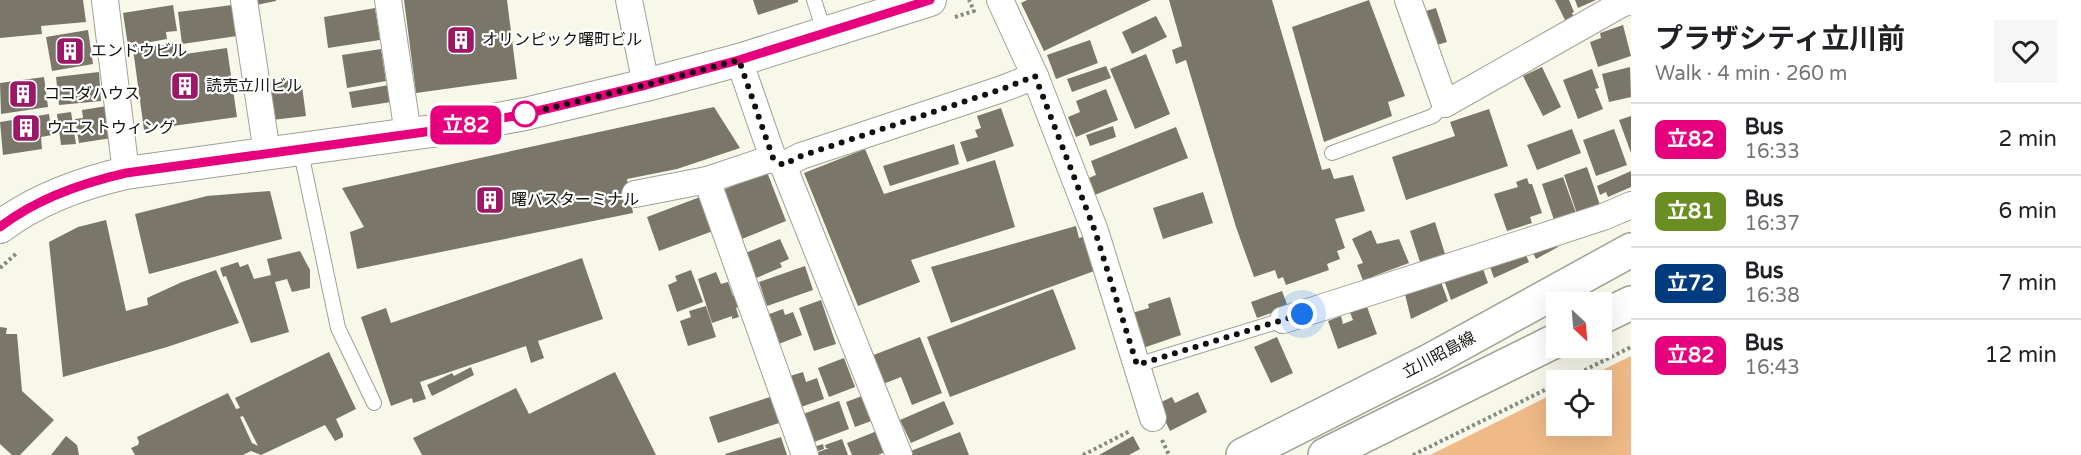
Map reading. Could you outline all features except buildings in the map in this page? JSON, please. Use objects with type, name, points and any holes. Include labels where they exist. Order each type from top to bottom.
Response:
[{"type":"main road","name":"立川昭島線","points":[[1244,455],[1431,360],[1631,250]]},
{"type":"main road","points":[[1612,312],[1631,303]]},
{"type":"main road","points":[[1325,455],[1546,345]]},
{"type":"street","points":[[105,0],[126,173]]},
{"type":"street","points":[[244,0],[267,153]]},
{"type":"street","points":[[388,0],[408,134]]},
{"type":"street","points":[[629,0],[646,85]]},
{"type":"street","points":[[2,219],[95,180],[126,173],[408,134],[525,114],[739,60],[930,0]]},
{"type":"street","points":[[1000,0],[1035,76],[1095,231],[1153,418]]},
{"type":"street","points":[[1408,0],[1445,104],[1623,3],[1631,2]]},
{"type":"street","points":[[739,60],[899,455]]},
{"type":"street","points":[[635,194],[707,180],[801,156],[1035,76]]},
{"type":"street","points":[[707,180],[805,455]]},
{"type":"street","points":[[1283,320],[1558,232],[1631,205]]},
{"type":"lane","points":[[814,0],[825,34]]},
{"type":"lane","points":[[1332,153],[1433,116],[1445,104]]},
{"type":"lane","points":[[300,148],[338,328],[374,403]]},
{"type":"lane","points":[[1137,365],[1283,320]]},
{"type":"path","points":[[1585,370],[1631,347]]},
{"type":"path","points":[[1413,455],[1546,389]]},
{"type":"path","points":[[1083,455],[1153,418]]},
{"type":"shaded area","points":[[1631,356],[1631,455],[1430,455],[1546,397],[1546,436],[1612,436],[1612,370],[1602,370]]},
{"type":"bus line","name":"立82","points":[[0,227],[51,197],[95,180],[126,173],[284,150],[432,131],[525,114],[739,60],[930,0]]},
{"type":"place","name":"オリンピック曙町ビル","points":[[461,40]]},
{"type":"place","name":"エンドウビル","points":[[70,51]]},
{"type":"place","name":"読売立川ビル","points":[[185,86]]},
{"type":"place","name":"ココダハウス","points":[[23,94]]},
{"type":"place","name":"ウエストウィング","points":[[26,128]]},
{"type":"place","name":"曙バスターミナル","points":[[490,200]]},
{"type":"route","points":[[525,114],[739,60],[773,158],[783,165],[801,156],[1035,76],[1095,231],[1137,365],[1302,314]]}]
